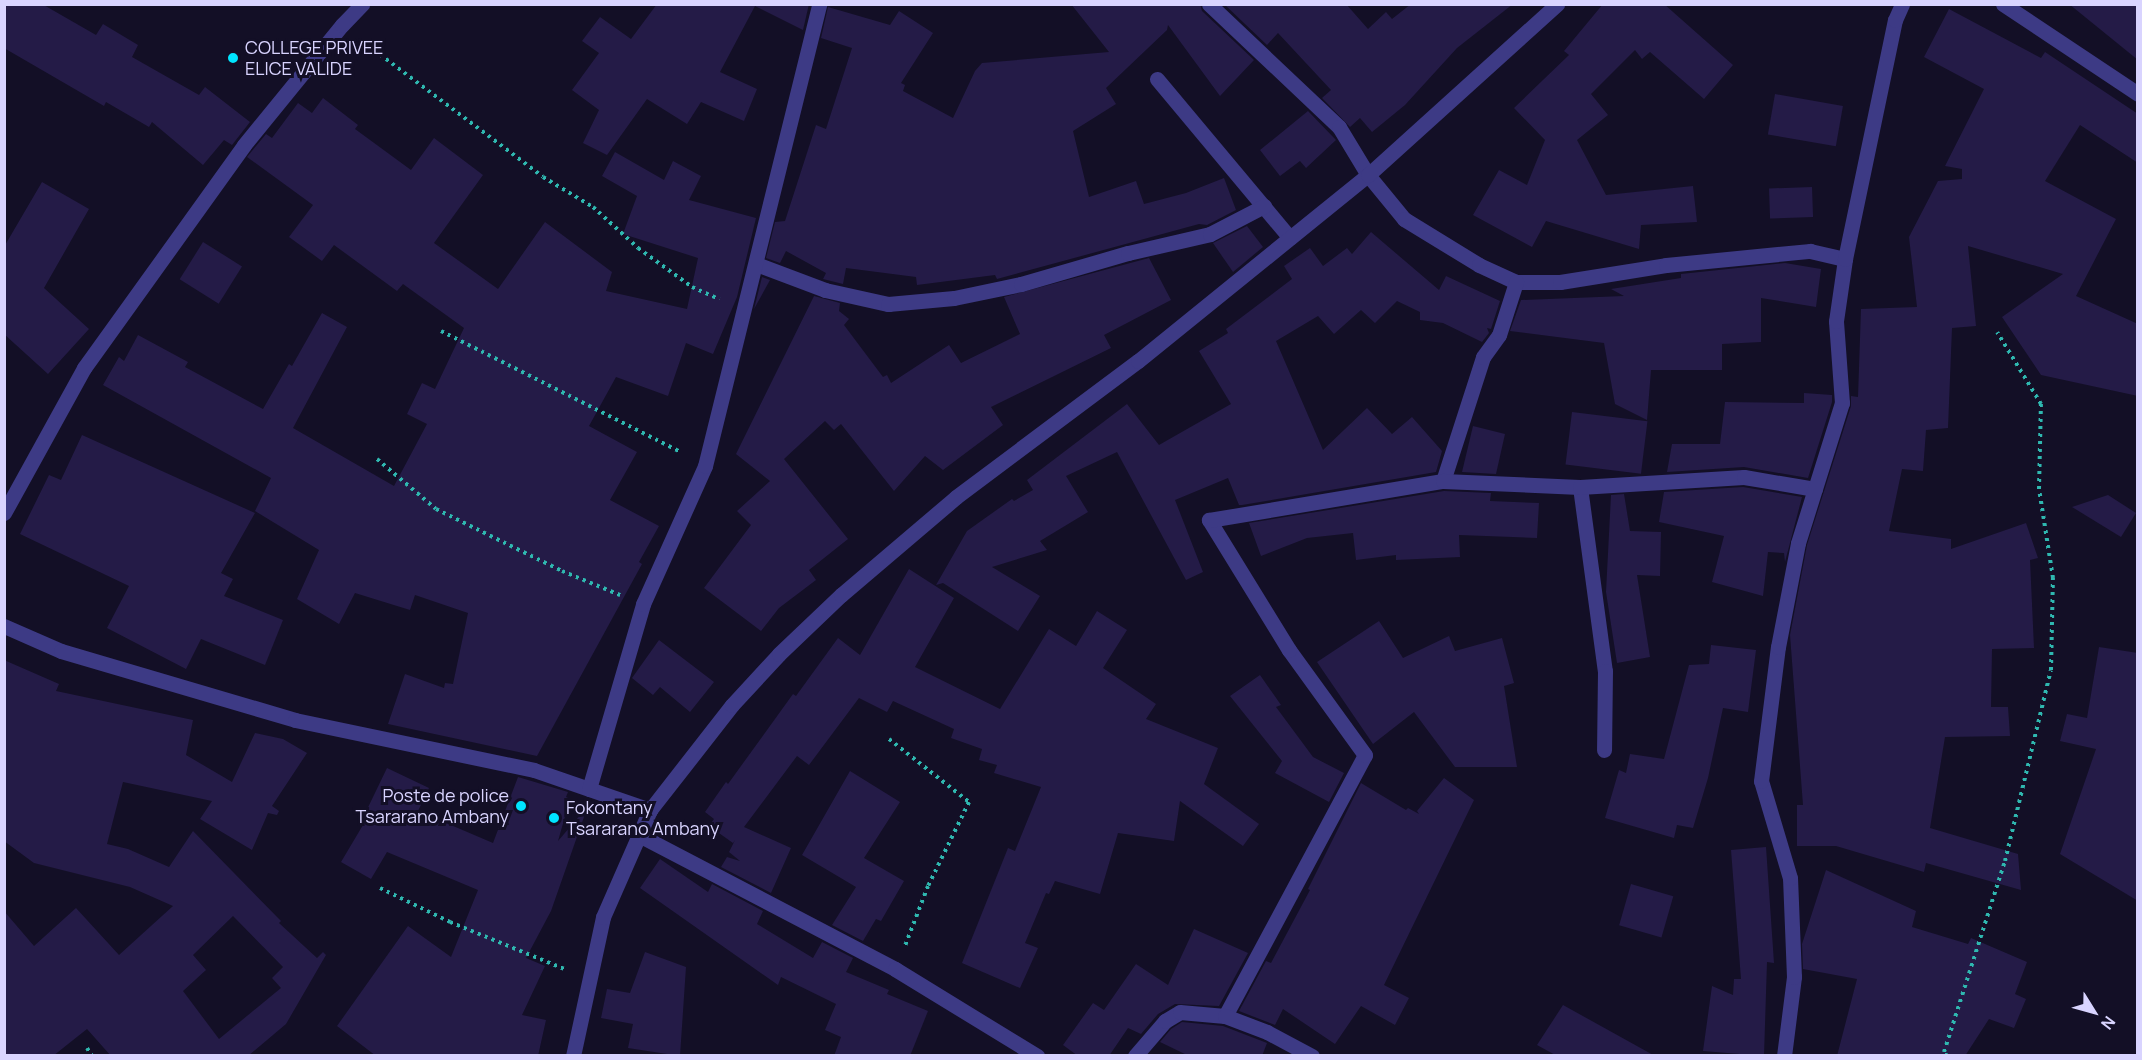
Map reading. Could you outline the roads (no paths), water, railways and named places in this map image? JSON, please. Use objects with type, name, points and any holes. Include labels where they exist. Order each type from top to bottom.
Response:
[{"type":"street","points":[[4,513],[84,368],[244,145],[342,25],[362,4]]},
{"type":"street","points":[[590,789],[643,604],[705,466],[819,4]]},
{"type":"street","points":[[1209,4],[1339,127],[1368,175],[1404,219],[1479,265],[1516,282],[1560,282],[1666,265],[1810,251],[1845,259]]},
{"type":"street","points":[[573,1056],[603,918],[650,810],[732,705],[779,654],[842,595],[956,497],[1138,361],[1368,175],[1557,4]]},
{"type":"street","points":[[1784,1056],[1794,977],[1790,878],[1761,781],[1778,647],[1798,543],[1842,403],[1836,321],[1845,259],[1895,20],[1902,4]]},
{"type":"street","points":[[2003,4],[2138,93]]},
{"type":"street","points":[[1157,79],[1290,238]]},
{"type":"street","points":[[756,264],[825,291],[888,304],[954,298],[1021,284],[1128,253],[1210,234],[1264,206]]},
{"type":"street","points":[[1443,481],[1483,357],[1499,335],[1516,282]]},
{"type":"street","points":[[1226,1016],[1365,755],[1288,650],[1209,520],[1443,481],[1580,487],[1744,477],[1815,489]]},
{"type":"street","points":[[1580,487],[1605,671],[1605,750]]},
{"type":"street","points":[[4,626],[61,651],[295,720],[534,770],[650,810]]},
{"type":"street","points":[[639,835],[896,969],[1037,1056]]},
{"type":"street","points":[[1135,1056],[1165,1022],[1180,1012],[1226,1016],[1267,1032],[1312,1056]]},
{"type":"place","name":"COLLEGE PRIVEE ELICE VALIDE","points":[[233,58]]},
{"type":"place","name":"Poste de police Tsararano Ambany","points":[[521,806]]},
{"type":"place","name":"Fokontany Tsararano Ambany","points":[[554,818]]}]
